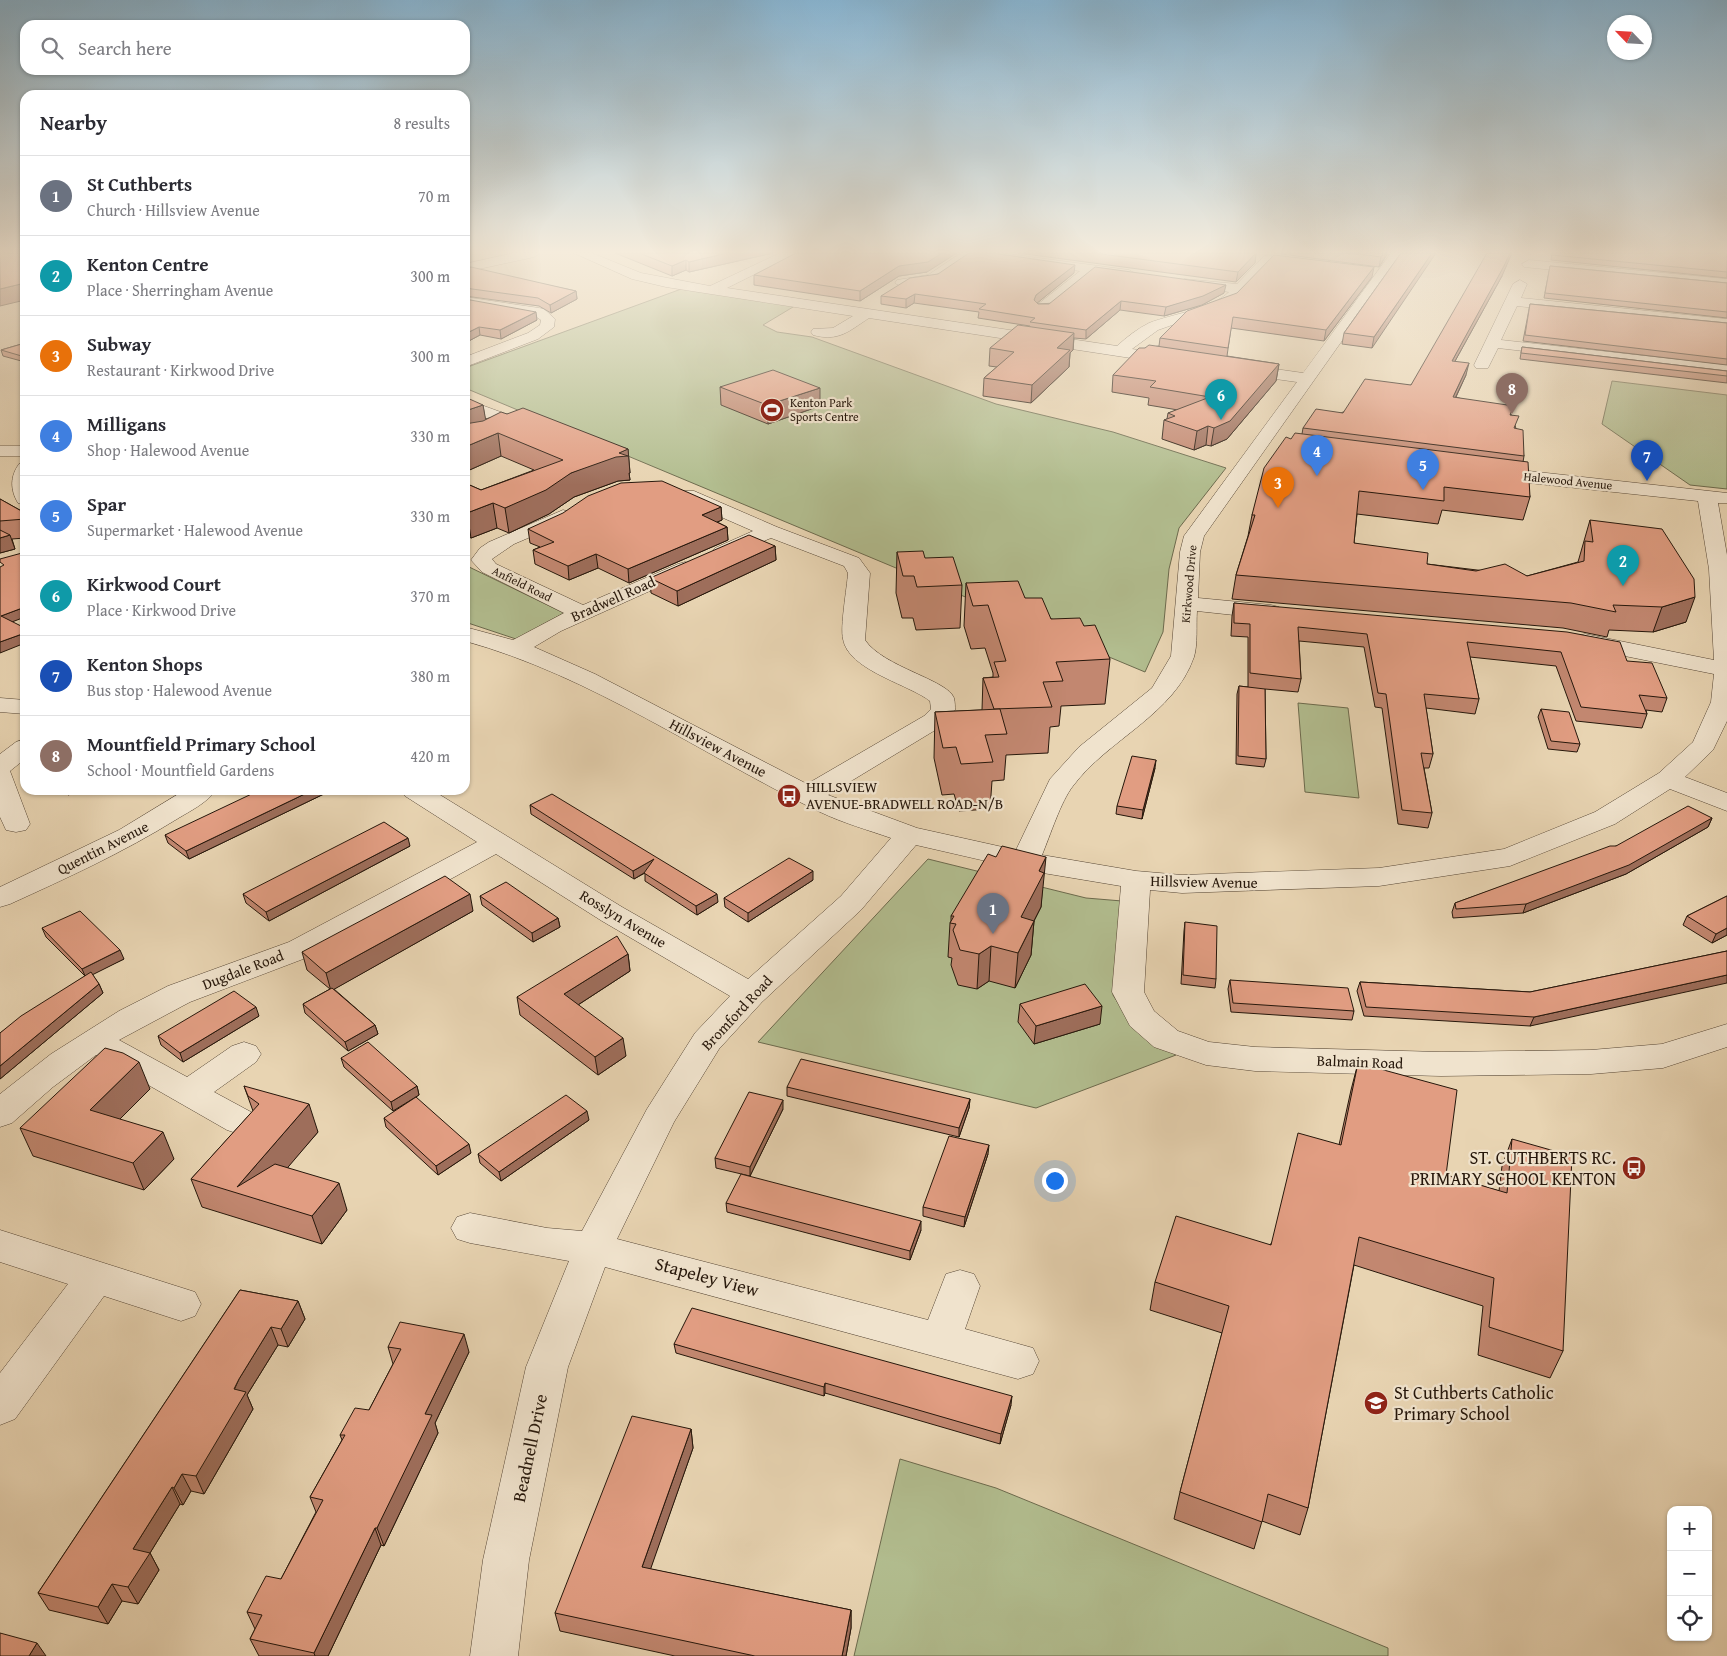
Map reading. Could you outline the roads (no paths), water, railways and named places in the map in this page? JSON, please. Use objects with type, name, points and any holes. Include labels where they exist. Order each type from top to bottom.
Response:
[{"type":"street","points":[[470,360],[533,336],[542,330]]},
{"type":"street","points":[[818,332],[836,333],[839,330]]},
{"type":"street","points":[[995,330],[1183,360]]},
{"type":"street","points":[[1121,351],[1136,337],[1147,330]]},
{"type":"street","name":"Kirkwood Drive","points":[[1025,861],[1059,785],[1088,752],[1148,706],[1161,694],[1169,682],[1183,656],[1190,552],[1194,536],[1343,330]]},
{"type":"street","points":[[1482,365],[1498,330]]},
{"type":"street","points":[[1492,343],[1727,370]]},
{"type":"street","points":[[470,351],[486,354]]},
{"type":"street","points":[[1222,366],[1308,379]]},
{"type":"street","points":[[470,406],[500,418],[504,422],[502,428],[492,434],[470,441]]},
{"type":"street","points":[[1260,443],[1283,446]]},
{"type":"street","points":[[0,451],[20,450]]},
{"type":"street","name":"Halewood Avenue","points":[[1470,470],[1717,497]]},
{"type":"street","points":[[668,487],[770,531],[852,562],[859,573],[854,640],[863,654],[881,667],[930,689],[942,698],[943,710],[933,721],[808,795]]},
{"type":"street","name":"Hillsview Avenue","points":[[470,635],[516,648],[587,679],[831,808],[908,835],[1025,861],[1136,880],[1182,884],[1379,878],[1510,857],[1605,818],[1668,779],[1704,745],[1723,702],[1726,669],[1723,569],[1717,497]]},
{"type":"street","name":"Anfield Road","points":[[580,504],[557,520],[485,553],[481,560],[489,568],[582,613]]},
{"type":"street","name":"Bradwell Road","points":[[516,648],[553,626],[770,531]]},
{"type":"street","points":[[1188,604],[1292,613]]},
{"type":"street","points":[[1563,637],[1623,647],[1726,669]]},
{"type":"street","points":[[0,705],[20,707]]},
{"type":"street","points":[[0,766],[20,751]]},
{"type":"street","points":[[0,775],[16,824]]},
{"type":"street","points":[[1668,779],[1727,803]]},
{"type":"street","name":"Quentin Avenue","points":[[0,898],[124,840],[196,795]]},
{"type":"street","name":"Rosslyn Avenue","points":[[422,795],[612,914],[751,994]]},
{"type":"street","name":"Bromford Road","points":[[593,1248],[659,1118],[702,1049],[751,994],[851,903],[908,835]]},
{"type":"street","name":"Dugdale Road","points":[[0,1114],[31,1086],[95,1041],[134,1017],[180,994],[298,950],[351,924],[497,842]]},
{"type":"street","name":"Balmain Road","points":[[1136,880],[1128,992],[1141,1018],[1166,1038],[1206,1052],[1255,1059],[1440,1064],[1591,1062],[1663,1056],[1727,1035]]},
{"type":"street","points":[[95,1041],[239,1121]]},
{"type":"street","points":[[188,1093],[244,1054]]},
{"type":"street","name":"Stapeley View","points":[[470,1228],[548,1243],[593,1248],[1018,1361]]},
{"type":"street","points":[[0,1246],[181,1304]]},
{"type":"street","name":"Beadnell Drive","points":[[494,1656],[506,1560],[547,1367],[593,1248]]},
{"type":"street","points":[[0,1406],[96,1276]]},
{"type":"street","points":[[941,1339],[960,1286]]},
{"type":"place","name":"Kenton Park Sports Centre","points":[[772,410]]},
{"type":"place","name":"Mountfield Primary School","points":[[1512,414]]},
{"type":"place","name":"Kirkwood Court","points":[[1221,420]]},
{"type":"place","name":"Milligans","points":[[1317,476]]},
{"type":"place","name":"Kenton Shops","points":[[1647,481]]},
{"type":"place","name":"Spar","points":[[1423,490]]},
{"type":"place","name":"Subway","points":[[1278,508]]},
{"type":"place","name":"Kenton Centre","points":[[1623,586]]},
{"type":"place","name":"HILLSVIEW AVENUE-BRADWELL ROAD-N/B","points":[[789,796]]},
{"type":"place","name":"St Cuthberts","points":[[993,934]]},
{"type":"place","name":"ST. CUTHBERTS RC. PRIMARY SCHOOL KENTON","points":[[1634,1168]]},
{"type":"place","name":"St Cuthberts Catholic Primary School","points":[[1376,1403]]}]
